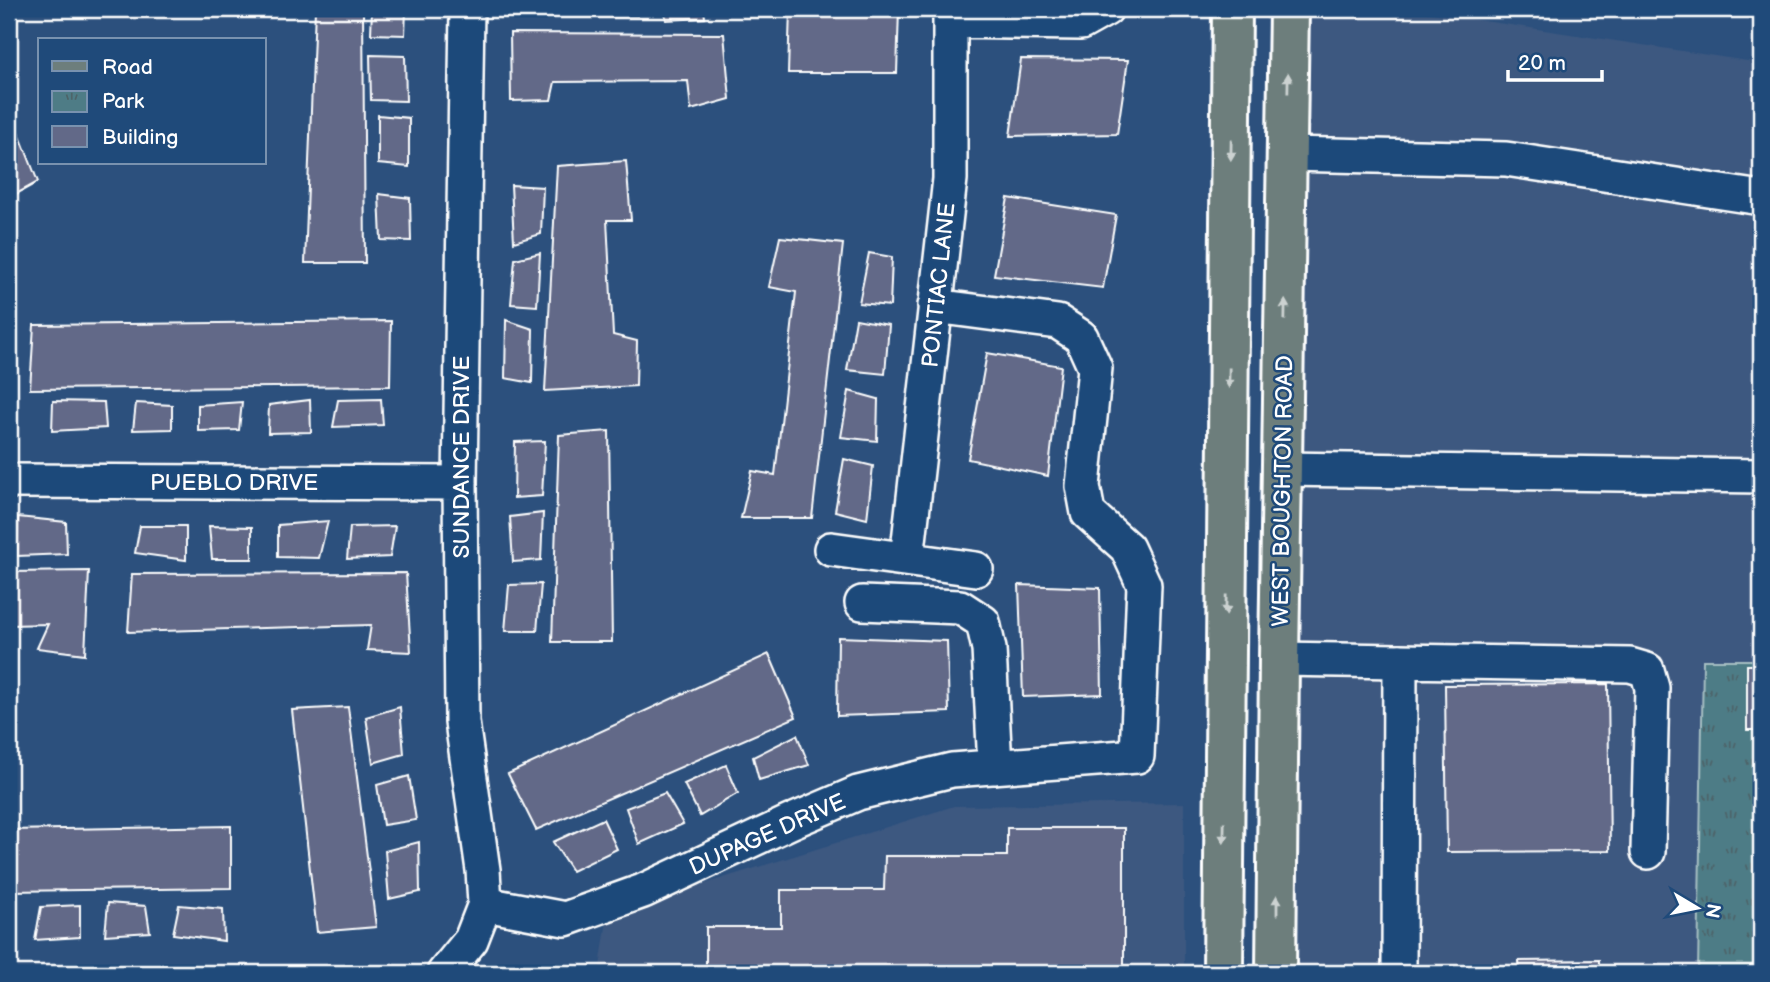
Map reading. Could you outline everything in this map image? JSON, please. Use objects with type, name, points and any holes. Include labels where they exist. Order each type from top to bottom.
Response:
[{"type":"main road","points":[[1223,973],[1233,9]]},
{"type":"main road","name":"WEST BOUGHTON ROAD","points":[[1276,973],[1289,9]]},
{"type":"street","name":"SUNDANCE DRIVE","points":[[467,9],[460,483],[462,722],[483,870],[485,904]]},
{"type":"street","points":[[950,15],[1081,23],[1106,9]]},
{"type":"street","name":"PONTIAC LANE","points":[[907,559],[950,178],[950,15]]},
{"type":"street","points":[[1287,154],[1506,159],[1761,198]]},
{"type":"street","name":"DUPAGE DRIVE","points":[[485,904],[565,919],[643,891],[858,793],[952,770],[1137,756],[1144,585],[1127,548],[1088,513],[1083,486],[1095,368],[1081,337],[1058,322],[936,306]]},
{"type":"street","points":[[1282,469],[1761,476]]},
{"type":"street","name":"PUEBLO DRIVE","points":[[9,481],[460,483]]},
{"type":"street","points":[[831,549],[976,569]]},
{"type":"street","points":[[862,603],[960,607],[982,622],[989,649],[995,767]]},
{"type":"street","points":[[1279,659],[1630,665],[1647,670],[1652,688],[1648,852]]},
{"type":"street","points":[[1399,973],[1400,661]]},
{"type":"street","points":[[444,973],[471,940],[485,904]]},
{"type":"shaded area","points":[[1296,9],[1405,9],[1761,63],[1761,660],[1703,660],[1698,973],[1290,973]]},
{"type":"shaded area","points":[[1184,803],[1184,973],[599,973],[608,914],[954,806]]},
{"type":"green space","points":[[1703,660],[1761,660],[1761,973],[1698,973]]},
{"type":"building","points":[[315,9],[363,9],[365,263],[305,263]]},
{"type":"building","points":[[372,9],[406,9],[405,35],[371,34]]},
{"type":"building","points":[[523,9],[570,9],[569,15]]},
{"type":"building","points":[[593,9],[637,9],[637,16],[592,17]]},
{"type":"building","points":[[665,9],[704,9],[705,18],[666,20]]},
{"type":"building","points":[[790,9],[899,9],[897,73],[788,73]]},
{"type":"building","points":[[510,33],[724,34],[730,99],[691,110],[688,81],[555,82],[551,100],[511,101]]},
{"type":"building","points":[[370,55],[405,56],[406,101],[371,100]]},
{"type":"building","points":[[1021,59],[1128,60],[1117,134],[1010,136]]},
{"type":"building","points":[[378,115],[409,118],[409,167],[378,164]]},
{"type":"building","points":[[13,118],[38,182],[9,198],[9,120]]},
{"type":"building","points":[[626,161],[631,220],[607,220],[613,335],[637,341],[636,386],[545,391],[557,166]]},
{"type":"building","points":[[511,185],[543,187],[541,234],[514,242]]},
{"type":"building","points":[[379,194],[410,198],[411,241],[381,240]]},
{"type":"building","points":[[1008,198],[1116,215],[1103,288],[994,275]]},
{"type":"building","points":[[780,237],[843,244],[812,518],[741,518],[752,471],[775,475],[796,292],[769,287]]},
{"type":"building","points":[[540,253],[537,306],[511,304],[515,259]]},
{"type":"building","points":[[869,253],[892,257],[890,306],[859,303]]},
{"type":"building","points":[[856,319],[889,325],[885,374],[847,370]]},
{"type":"building","points":[[506,320],[533,329],[532,383],[505,378]]},
{"type":"building","points":[[391,321],[390,386],[30,389],[34,325]]},
{"type":"building","points":[[987,353],[1061,366],[1048,476],[968,459]]},
{"type":"building","points":[[849,391],[878,399],[877,441],[841,437]]},
{"type":"building","points":[[381,399],[383,425],[333,427],[338,400]]},
{"type":"building","points":[[310,400],[311,432],[268,433],[269,405]]},
{"type":"building","points":[[53,401],[104,402],[106,428],[52,431]]},
{"type":"building","points":[[242,402],[239,430],[198,431],[198,405]]},
{"type":"building","points":[[136,403],[172,405],[172,429],[133,430]]},
{"type":"building","points":[[609,431],[612,642],[552,642],[559,435]]},
{"type":"building","points":[[545,441],[542,496],[514,498],[515,442]]},
{"type":"building","points":[[844,459],[873,466],[867,519],[835,511]]},
{"type":"building","points":[[543,513],[541,560],[513,562],[510,517]]},
{"type":"building","points":[[18,517],[66,522],[67,554],[17,556]]},
{"type":"building","points":[[328,521],[319,558],[278,557],[278,525]]},
{"type":"building","points":[[140,526],[186,526],[186,560],[135,553]]},
{"type":"building","points":[[209,526],[252,527],[252,559],[212,559]]},
{"type":"building","points":[[395,526],[390,557],[347,559],[350,527]]},
{"type":"building","points":[[89,571],[85,654],[37,648],[48,624],[9,625],[9,572]]},
{"type":"building","points":[[406,573],[411,652],[367,650],[371,625],[128,632],[132,574]]},
{"type":"building","points":[[541,584],[537,631],[505,631],[509,585]]},
{"type":"building","points":[[1019,585],[1100,588],[1102,694],[1023,697]]},
{"type":"building","points":[[838,637],[947,641],[949,712],[837,716]]},
{"type":"building","points":[[769,654],[796,717],[536,830],[508,774]]},
{"type":"building","points":[[1747,665],[1761,665],[1761,730],[1747,730]]},
{"type":"building","points":[[1608,684],[1610,851],[1447,852],[1445,685]]},
{"type":"building","points":[[348,707],[376,927],[317,932],[292,710]]},
{"type":"building","points":[[400,707],[404,754],[373,763],[366,717]]},
{"type":"building","points":[[797,735],[809,765],[759,780],[753,757]]},
{"type":"building","points":[[726,765],[738,793],[700,816],[684,784]]},
{"type":"building","points":[[409,776],[416,820],[383,825],[377,785]]},
{"type":"building","points":[[665,793],[683,824],[639,844],[626,808]]},
{"type":"building","points":[[603,819],[617,849],[572,871],[553,842]]},
{"type":"building","points":[[231,826],[231,888],[9,891],[9,830]]},
{"type":"building","points":[[1007,828],[1124,828],[1124,973],[706,973],[706,927],[781,927],[781,890],[884,890],[885,856],[1007,856]]},
{"type":"building","points":[[419,842],[420,892],[389,899],[385,851]]},
{"type":"building","points":[[108,903],[146,906],[150,932],[105,935]]},
{"type":"building","points":[[80,905],[80,937],[35,940],[41,907]]},
{"type":"building","points":[[179,905],[223,909],[224,941],[173,934]]},
{"type":"building","points":[[1599,960],[1599,973],[1520,973],[1519,961]]}]
